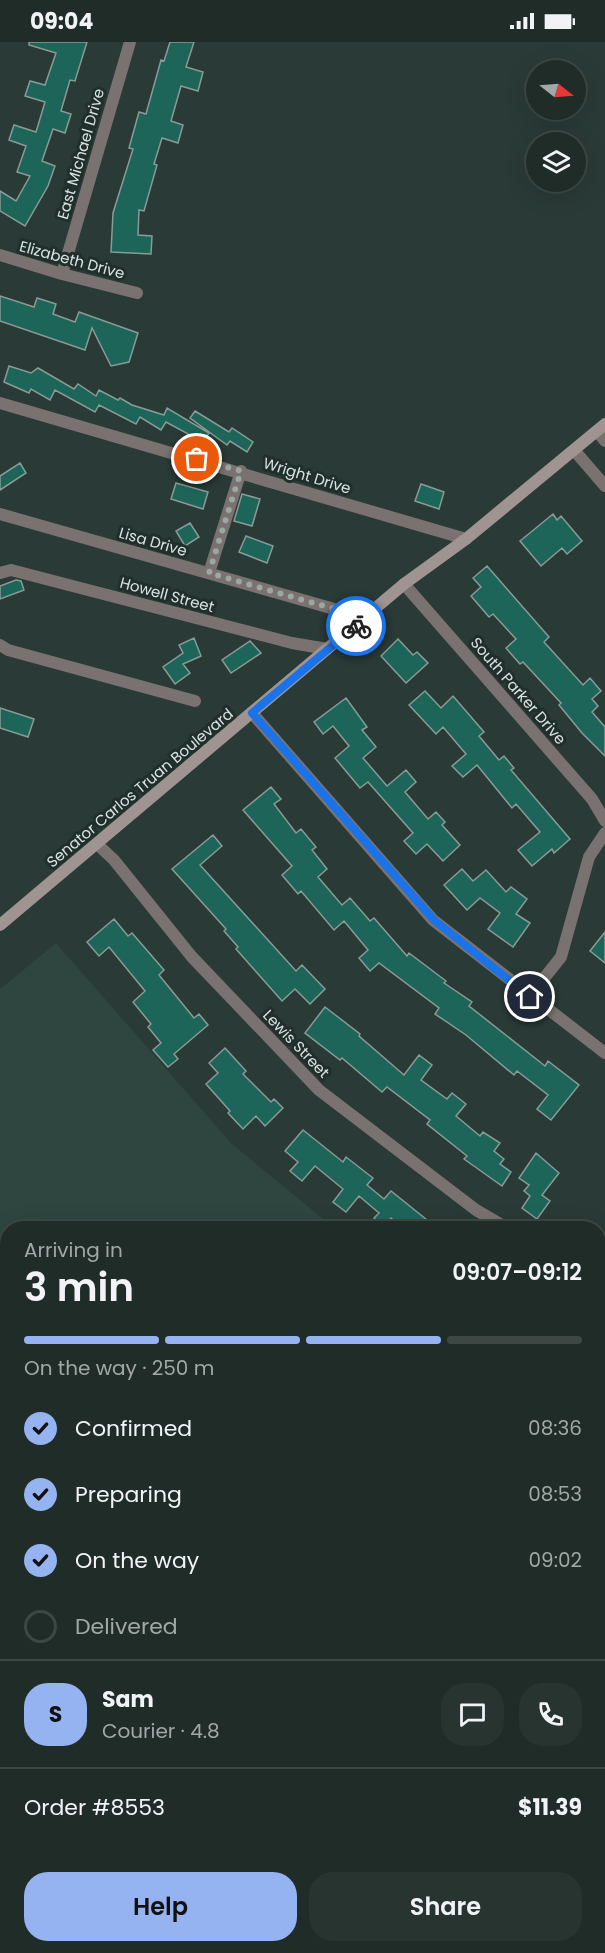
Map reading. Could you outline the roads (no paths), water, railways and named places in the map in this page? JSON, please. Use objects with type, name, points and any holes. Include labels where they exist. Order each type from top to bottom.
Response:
[{"type":"main road","name":"Senator Carlos Truan Boulevard","points":[[0,925],[404,584],[466,539],[574,450],[602,432]]},
{"type":"street","name":"East Michael Drive","points":[[62,274],[130,42]]},
{"type":"street","name":"Elizabeth Drive","points":[[0,255],[137,293]]},
{"type":"street","name":"Wright Drive","points":[[0,403],[241,471],[466,539]]},
{"type":"street","points":[[574,450],[605,486]]},
{"type":"street","points":[[209,573],[241,471]]},
{"type":"street","name":"Lisa Drive","points":[[0,514],[366,618]]},
{"type":"street","name":"Howell Street","points":[[0,573],[11,570],[292,643],[327,649]]},
{"type":"street","name":"South Parker Drive","points":[[404,584],[592,799],[605,821]]},
{"type":"street","points":[[0,645],[8,650],[195,701]]},
{"type":"street","points":[[252,713],[434,920],[530,997],[605,1053]]},
{"type":"street","points":[[530,997],[561,957],[589,856],[605,833]]},
{"type":"street","name":"Lewis Street","points":[[97,844],[114,860],[192,957],[319,1090],[476,1210],[495,1221]]}]
